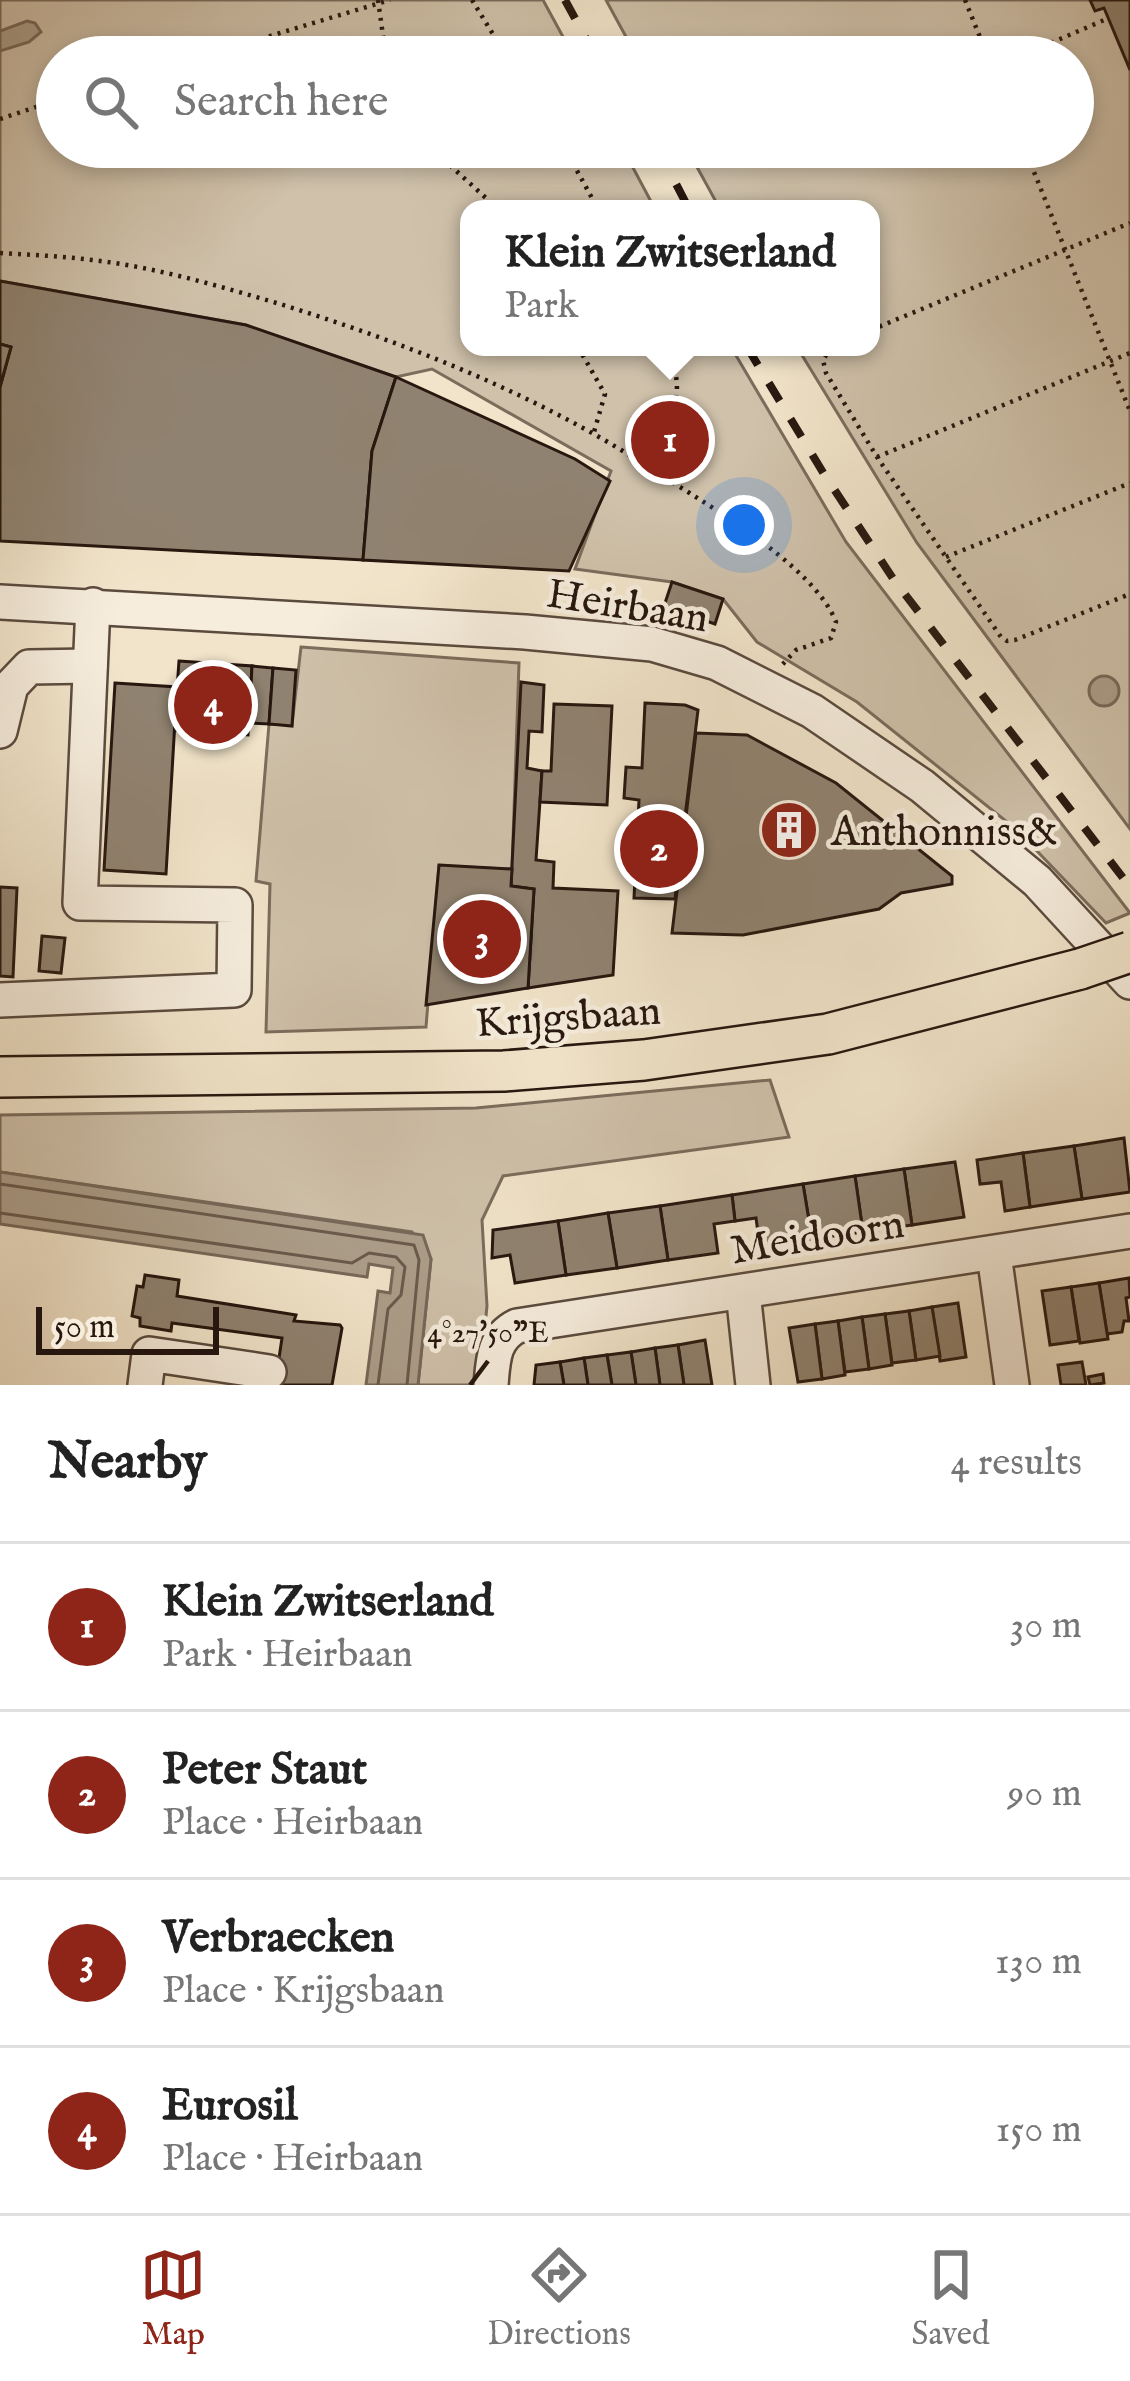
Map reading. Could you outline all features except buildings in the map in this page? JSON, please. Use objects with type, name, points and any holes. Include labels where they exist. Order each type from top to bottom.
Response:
[{"type":"main road","name":"Krijgsbaan","points":[[0,1077],[504,1071],[644,1060],[828,1034],[1130,952]]},
{"type":"street","name":"Heirbaan","points":[[0,602],[93,604],[652,644],[717,663],[763,684],[868,747],[982,834],[1036,881],[1130,982]]},
{"type":"street","points":[[0,1000],[235,990],[235,905],[80,903],[93,604]]},
{"type":"street","points":[[0,731],[11,686],[29,667],[90,666]]},
{"type":"street","name":"Meidoorn","points":[[491,1385],[498,1343],[517,1326],[1130,1231]]},
{"type":"street","points":[[994,1254],[1012,1385]]},
{"type":"street","points":[[743,1292],[753,1385]]},
{"type":"street","points":[[145,1385],[149,1354],[269,1372]]},
{"type":"path","points":[[268,36],[390,0]]},
{"type":"path","points":[[472,0],[494,36]]},
{"type":"path","points":[[965,0],[980,36]]},
{"type":"path","points":[[379,2],[383,36]]},
{"type":"path","points":[[1068,36],[1108,19]]},
{"type":"path","points":[[0,119],[36,107]]},
{"type":"path","points":[[453,168],[488,200]]},
{"type":"path","points":[[576,168],[593,200]]},
{"type":"path","points":[[1032,168],[1130,411]]},
{"type":"path","points":[[880,326],[1130,223]]},
{"type":"path","points":[[0,253],[95,260],[218,285],[337,322],[468,373],[594,432],[797,570],[827,599],[836,622],[831,638],[796,650],[763,684]]},
{"type":"path","points":[[877,458],[1130,353]]},
{"type":"path","points":[[583,356],[605,394],[594,432]]},
{"type":"path","points":[[643,463],[676,409],[680,385],[669,356]]},
{"type":"path","points":[[826,356],[826,373],[877,458],[1007,641],[1130,594]]},
{"type":"path","points":[[944,558],[1130,483]]},
{"type":"shaded area","points":[[0,0],[543,0],[563,36],[36,36],[36,168],[633,168],[650,200],[460,200],[460,356],[736,356],[846,542],[1130,913],[1106,923],[1016,829],[857,702],[757,642],[723,599],[672,582],[575,569],[611,471],[432,369],[396,377],[246,325],[0,281]]},
{"type":"shaded area","points":[[606,0],[1130,0],[1130,829],[917,543],[803,356],[880,356],[880,200],[715,200],[698,168],[1094,168],[1094,36],[626,36]]},
{"type":"shaded area","points":[[301,647],[519,663],[512,869],[439,866],[426,1027],[266,1032],[270,884],[256,881],[269,724],[292,725]]},
{"type":"shaded area","points":[[770,1080],[789,1137],[503,1176],[482,1220],[487,1306],[479,1385],[418,1385],[431,1259],[412,1232],[0,1172],[0,1115],[476,1108]]},
{"type":"water","points":[[27,21],[41,32],[29,42],[0,51],[0,31]]},
{"type":"water","points":[[1104,676],[1119,691],[1104,706],[1089,691]]},
{"type":"water","points":[[0,1172],[423,1235],[431,1259],[418,1385],[366,1385],[378,1291],[390,1293],[393,1268],[369,1264],[367,1277],[0,1224]]},
{"type":"railway","points":[[565,0],[585,36]]},
{"type":"railway","points":[[668,168],[684,200]]},
{"type":"railway","points":[[752,356],[894,580],[1130,887]]},
{"type":"place","name":"Klein Zwitserland","points":[[670,440]]},
{"type":"place","name":"Eurosil","points":[[213,705]]},
{"type":"place","name":"Anthonniss&","points":[[789,830]]},
{"type":"place","name":"Peter Staut","points":[[659,849]]},
{"type":"place","name":"Verbraecken","points":[[482,939]]}]
